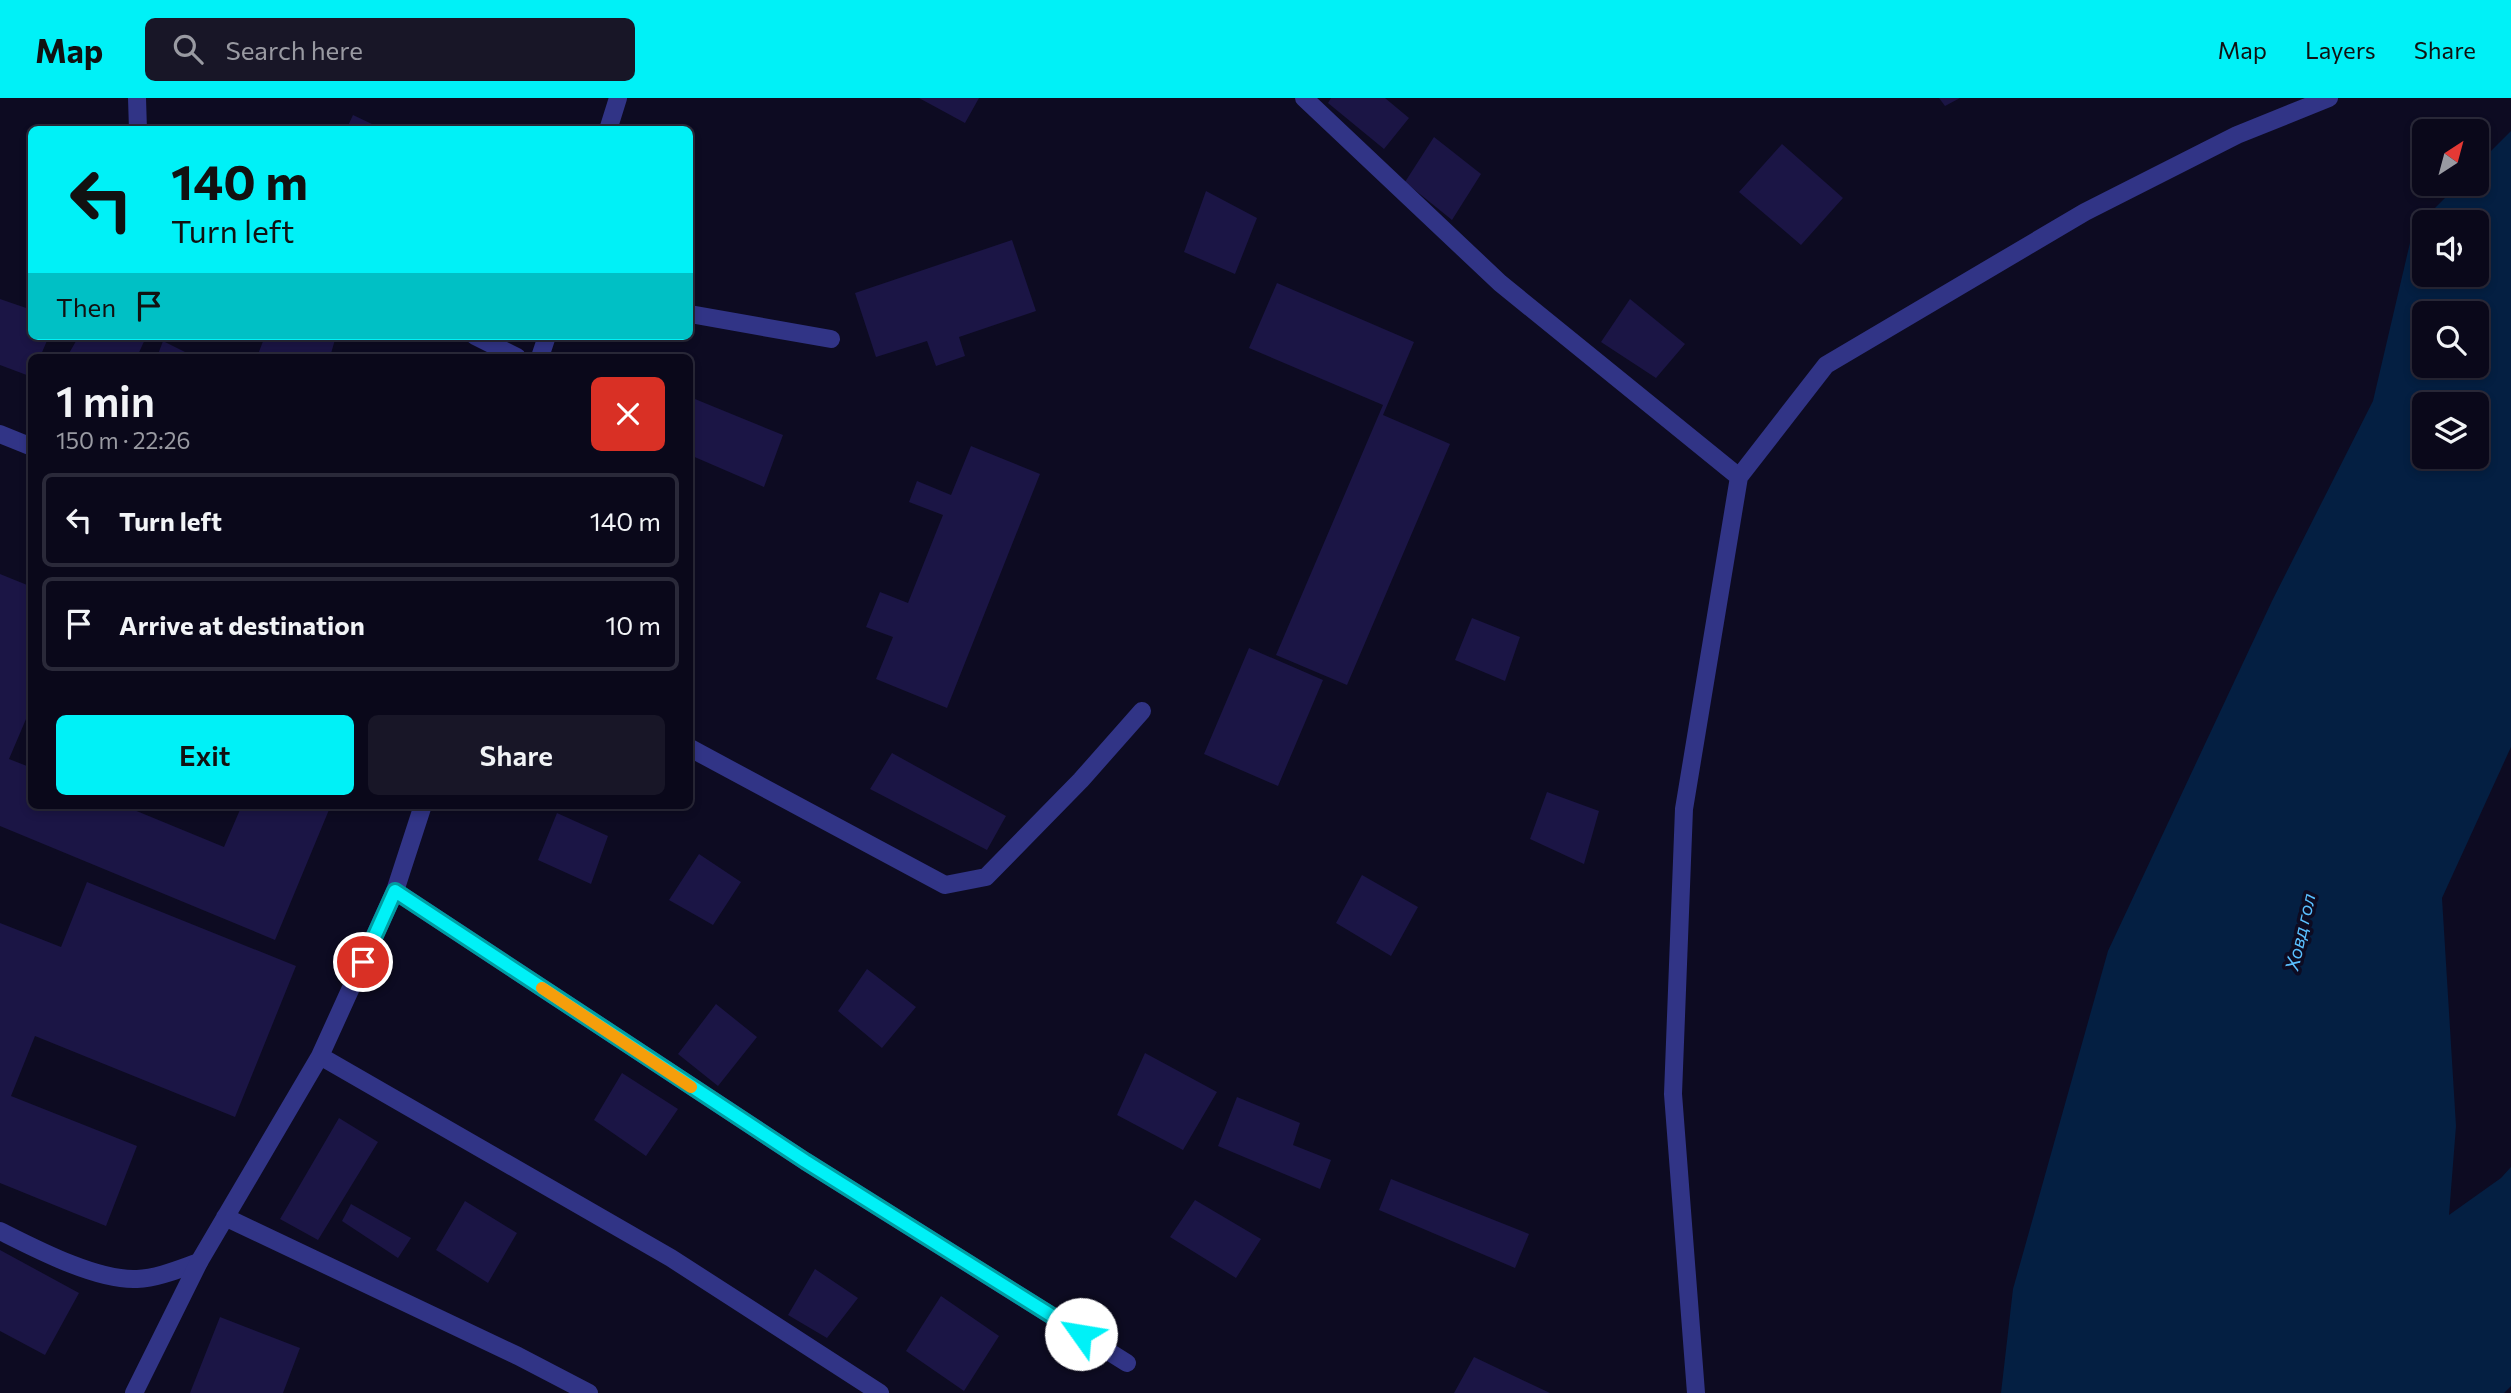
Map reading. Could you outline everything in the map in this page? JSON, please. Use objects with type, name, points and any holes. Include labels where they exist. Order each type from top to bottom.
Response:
[{"type":"street","points":[[137,98],[138,126]]},
{"type":"street","points":[[609,126],[618,98]]},
{"type":"street","points":[[1304,98],[1500,283],[1738,477]]},
{"type":"street","points":[[1696,1393],[1673,1094],[1684,809],[1738,477],[1826,365],[2085,212],[2237,135],[2329,98]]},
{"type":"street","points":[[693,315],[831,339]]},
{"type":"street","points":[[483,340],[511,354]]},
{"type":"street","points":[[0,435],[28,446]]},
{"type":"street","points":[[693,750],[944,885],[986,877],[1081,780],[1142,711]]},
{"type":"street","points":[[134,1393],[199,1262],[320,1056],[395,891],[422,809]]},
{"type":"street","points":[[395,891],[805,1161],[1127,1363]]},
{"type":"street","points":[[320,1056],[671,1258],[880,1393]]},
{"type":"street","points":[[225,1217],[518,1356],[589,1393]]},
{"type":"street","points":[[0,1231],[102,1276],[148,1278],[199,1262]]},
{"type":"water","name":"Ховд гол","points":[[2511,131],[2511,747],[2442,898],[2456,1126],[2449,1215],[2501,1178],[2511,1167],[2511,1386],[2504,1393],[2001,1393],[2013,1289],[2108,951],[2272,601],[2373,401],[2412,234],[2412,287],[2489,287],[2489,210],[2433,210],[2447,196],[2489,196],[2489,153]]},
{"type":"building","points":[[919,98],[979,98],[965,123]]},
{"type":"building","points":[[1331,98],[1385,98],[1409,118],[1384,149],[1328,103]]},
{"type":"building","points":[[1939,98],[1960,98],[1945,106]]},
{"type":"building","points":[[353,115],[374,125],[374,126],[348,126]]},
{"type":"building","points":[[1434,137],[1481,174],[1452,220],[1405,182]]},
{"type":"building","points":[[1782,144],[1843,198],[1801,245],[1739,192]]},
{"type":"building","points":[[1206,191],[1257,218],[1235,274],[1184,252]]},
{"type":"building","points":[[1012,240],[1036,311],[959,337],[965,356],[936,366],[927,341],[876,357],[855,293]]},
{"type":"building","points":[[1277,283],[1414,342],[1383,415],[1450,444],[1347,685],[1276,655],[1383,405],[1249,348]]},
{"type":"building","points":[[0,299],[28,309],[28,340],[47,340],[41,354],[28,354],[28,376],[0,365]]},
{"type":"building","points":[[1630,299],[1685,344],[1656,378],[1601,342]]},
{"type":"building","points":[[77,340],[145,340],[138,354],[69,354]]},
{"type":"building","points":[[263,340],[335,340],[331,354],[258,354]]},
{"type":"building","points":[[163,341],[189,354],[158,354]]},
{"type":"building","points":[[693,398],[783,435],[764,487],[693,456]]},
{"type":"building","points":[[971,446],[1040,474],[947,708],[876,679],[893,637],[866,627],[880,592],[908,603],[943,515],[909,502],[917,481],[951,495]]},
{"type":"building","points":[[0,574],[28,585],[28,714],[9,759],[28,766],[28,809],[132,809],[224,847],[240,809],[329,809],[275,940],[0,826]]},
{"type":"building","points":[[1472,618],[1520,637],[1505,681],[1455,660]]},
{"type":"building","points":[[1249,648],[1323,680],[1278,786],[1204,754]]},
{"type":"building","points":[[892,753],[1006,816],[987,850],[870,789]]},
{"type":"building","points":[[1547,792],[1599,811],[1584,864],[1530,839]]},
{"type":"building","points":[[557,813],[608,836],[591,884],[538,860]]},
{"type":"building","points":[[699,854],[741,882],[713,925],[669,900]]},
{"type":"building","points":[[1362,875],[1418,907],[1391,956],[1336,923]]},
{"type":"building","points":[[87,882],[296,966],[235,1117],[35,1036],[11,1096],[137,1146],[106,1226],[0,1183],[0,923],[61,947]]},
{"type":"building","points":[[867,969],[916,1007],[882,1048],[838,1011]]},
{"type":"building","points":[[716,1004],[757,1037],[718,1086],[678,1054]]},
{"type":"building","points":[[1145,1053],[1217,1092],[1183,1150],[1117,1115]]},
{"type":"building","points":[[622,1073],[678,1109],[646,1156],[594,1120]]},
{"type":"building","points":[[1237,1097],[1300,1123],[1293,1145],[1331,1160],[1320,1189],[1218,1146]]},
{"type":"building","points":[[339,1118],[378,1142],[318,1240],[280,1219]]},
{"type":"building","points":[[1391,1179],[1529,1234],[1515,1268],[1379,1210]]},
{"type":"building","points":[[1195,1200],[1261,1239],[1236,1278],[1170,1237]]},
{"type":"building","points":[[465,1201],[517,1233],[488,1283],[436,1250]]},
{"type":"building","points":[[351,1204],[411,1238],[398,1258],[342,1221]]},
{"type":"building","points":[[0,1250],[79,1293],[45,1355],[0,1331]]},
{"type":"building","points":[[815,1269],[858,1298],[827,1338],[788,1315]]},
{"type":"building","points":[[941,1296],[999,1336],[964,1391],[906,1351]]},
{"type":"building","points":[[220,1317],[300,1348],[283,1393],[190,1393]]},
{"type":"building","points":[[1474,1357],[1550,1393],[1454,1393]]},
{"type":"slow traffic","points":[[542,988],[691,1087]]},
{"type":"route","points":[[363,962],[395,891],[805,1161],[1081,1334]]}]
